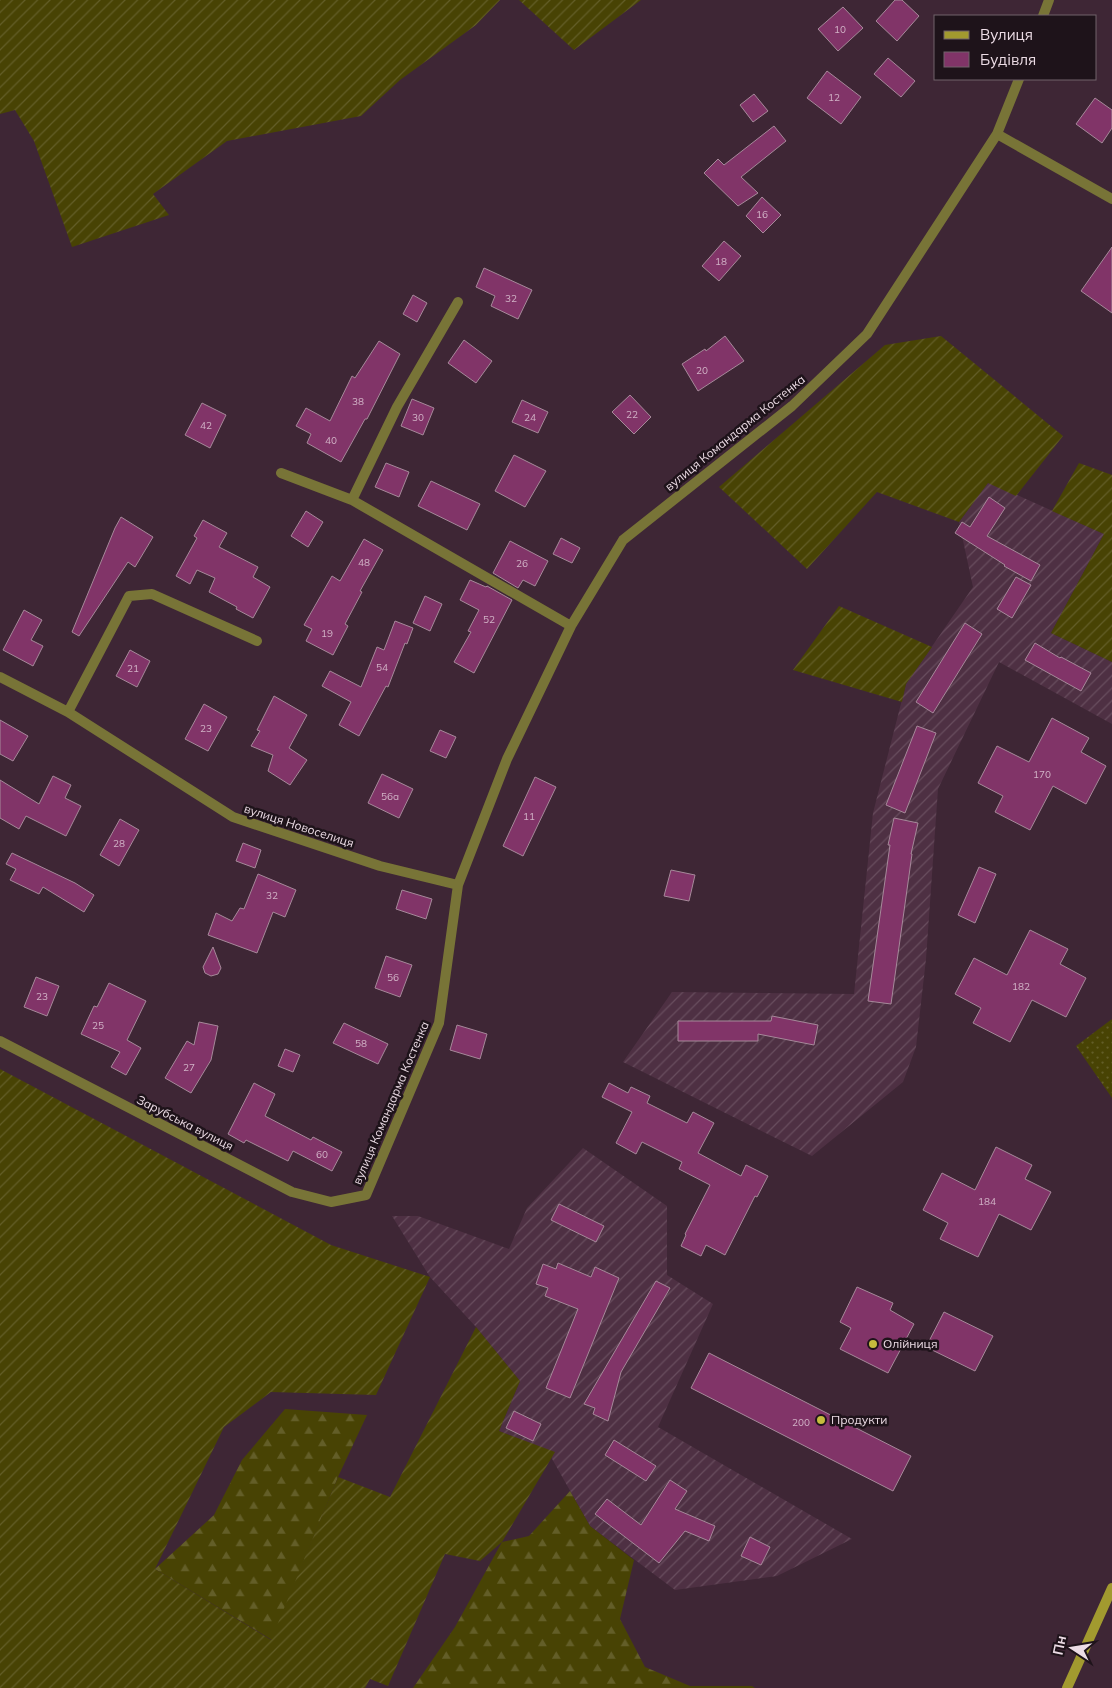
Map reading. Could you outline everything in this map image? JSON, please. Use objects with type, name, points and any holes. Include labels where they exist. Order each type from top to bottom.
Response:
[{"type":"main road","points":[[1067,1688],[1112,1588]]},
{"type":"street","points":[[1043,15],[1050,0]]},
{"type":"street","name":"вулиця Командарма Костенка","points":[[366,1195],[439,1023],[458,885],[507,759],[571,626],[623,540],[792,406],[867,334],[998,134],[1019,80]]},
{"type":"street","points":[[998,134],[1112,199]]},
{"type":"street","points":[[352,500],[397,407],[458,302]]},
{"type":"street","points":[[281,472],[352,500],[571,626]]},
{"type":"street","points":[[68,712],[129,596],[152,594],[257,641]]},
{"type":"street","name":"вулиця Новоселиця","points":[[0,677],[68,712],[233,817],[380,866],[458,885]]},
{"type":"street","name":"Зарубська вулиця","points":[[0,1041],[292,1192],[332,1202],[366,1195]]},
{"type":"shaded area","points":[[988,482],[1104,534],[1051,633],[1112,662],[1112,724],[999,662],[938,789],[926,959],[916,1047],[903,1082],[812,1156],[623,1062],[672,992],[854,994],[873,813],[906,684],[973,587],[959,522]]},
{"type":"shaded area","points":[[583,1148],[667,1206],[667,1275],[713,1304],[658,1427],[852,1539],[777,1576],[675,1590],[590,1526],[547,1450],[499,1431],[520,1381],[476,1327],[430,1277],[392,1216],[418,1216],[509,1249],[527,1208]]},
{"type":"green space","points":[[0,0],[500,0],[476,25],[400,80],[361,116],[227,141],[153,194],[169,215],[72,247],[34,141],[15,110],[0,114]]},
{"type":"green space","points":[[519,0],[641,0],[574,50]]},
{"type":"green space","points":[[941,336],[1063,436],[1016,496],[988,483],[959,522],[877,492],[807,569],[719,487],[885,345]]},
{"type":"green space","points":[[1079,463],[1112,475],[1112,662],[1051,633],[1104,534],[1052,511]]},
{"type":"green space","points":[[839,606],[932,647],[906,684],[902,702],[793,670]]},
{"type":"green space","points":[[1112,1019],[1112,1098],[1076,1046]]},
{"type":"green space","points":[[0,1069],[331,1245],[430,1277],[376,1395],[271,1392],[224,1427],[155,1569],[271,1640],[338,1477],[390,1497],[476,1327],[520,1381],[499,1431],[555,1452],[502,1542],[480,1561],[445,1554],[388,1686],[370,1679],[365,1688],[0,1688]]},
{"type":"green space","points":[[285,1409],[367,1415],[338,1477],[272,1640],[155,1569],[214,1515],[242,1460]]},
{"type":"green space","points":[[570,1491],[590,1526],[634,1560],[620,1619],[645,1667],[690,1686],[752,1686],[755,1688],[413,1688],[455,1627],[502,1542],[529,1536]]},
{"type":"building","points":[[895,0],[902,0],[919,16],[897,41],[876,21]]},
{"type":"building","points":[[843,7],[863,28],[838,51],[818,29]]},
{"type":"building","points":[[888,58],[915,81],[901,97],[874,74]]},
{"type":"building","points":[[827,71],[861,97],[841,124],[807,98]]},
{"type":"building","points":[[754,94],[768,111],[753,122],[740,105]]},
{"type":"building","points":[[1095,98],[1112,110],[1112,128],[1102,143],[1076,124]]},
{"type":"building","points":[[774,126],[786,141],[741,177],[758,193],[738,206],[704,173],[718,159],[724,165]]},
{"type":"building","points":[[762,197],[781,215],[763,233],[746,216]]},
{"type":"building","points":[[724,241],[741,256],[719,281],[702,266]]},
{"type":"building","points":[[1112,247],[1112,313],[1081,291]]},
{"type":"building","points":[[484,268],[532,290],[518,319],[491,306],[495,296],[476,287]]},
{"type":"building","points":[[413,295],[427,303],[417,322],[403,314]]},
{"type":"building","points":[[725,336],[744,361],[698,391],[682,364],[705,349],[706,351]]},
{"type":"building","points":[[464,340],[492,361],[476,383],[448,363]]},
{"type":"building","points":[[379,341],[400,354],[367,419],[365,419],[341,462],[307,443],[311,434],[296,426],[306,408],[330,421],[352,376],[355,378]]},
{"type":"building","points":[[630,395],[651,417],[634,434],[612,412]]},
{"type":"building","points":[[412,399],[434,408],[423,435],[401,426]]},
{"type":"building","points":[[522,400],[548,412],[538,433],[512,422]]},
{"type":"building","points":[[202,403],[226,415],[210,448],[185,435]]},
{"type":"building","points":[[514,455],[546,471],[525,507],[495,491]]},
{"type":"building","points":[[386,463],[409,472],[399,497],[375,487]]},
{"type":"building","points":[[431,481],[480,504],[467,530],[418,506]]},
{"type":"building","points":[[989,497],[1005,508],[987,536],[1040,565],[1031,581],[1004,566],[955,533],[962,522],[970,527]]},
{"type":"building","points":[[306,511],[323,522],[308,547],[291,536]]},
{"type":"building","points":[[121,517],[153,537],[135,567],[128,562],[79,636],[72,632]]},
{"type":"building","points":[[203,520],[227,533],[219,547],[258,567],[253,577],[270,587],[253,618],[209,592],[215,578],[197,570],[190,584],[176,576],[197,538],[194,536]]},
{"type":"building","points":[[561,538],[580,548],[572,563],[553,554]]},
{"type":"building","points":[[364,539],[383,550],[360,591],[362,592],[345,624],[348,626],[333,655],[306,641],[312,629],[304,625],[332,576],[340,581]]},
{"type":"building","points":[[510,541],[548,561],[535,586],[523,580],[518,588],[493,573]]},
{"type":"building","points":[[1016,577],[1031,585],[1012,618],[997,609]]},
{"type":"building","points":[[470,580],[487,586],[512,600],[474,673],[454,662],[471,632],[468,631],[479,610],[460,600]]},
{"type":"building","points":[[425,596],[442,604],[430,631],[413,623]]},
{"type":"building","points":[[24,610],[42,620],[31,640],[43,646],[33,666],[3,650]]},
{"type":"building","points":[[395,621],[413,628],[407,644],[405,643],[388,687],[386,686],[359,736],[339,725],[351,702],[322,686],[330,671],[361,687],[377,647],[384,650]]},
{"type":"building","points":[[965,623],[982,634],[933,713],[916,702]]},
{"type":"building","points":[[1035,643],[1091,673],[1081,691],[1025,660]]},
{"type":"building","points":[[130,650],[150,661],[137,687],[116,676]]},
{"type":"building","points":[[274,696],[307,715],[289,748],[307,760],[290,785],[268,771],[273,755],[251,746],[260,731],[257,730]]},
{"type":"building","points":[[204,704],[227,717],[208,751],[185,739]]},
{"type":"building","points":[[1052,718],[1089,738],[1081,752],[1106,766],[1086,804],[1053,786],[1030,830],[995,812],[1003,796],[978,783],[997,746],[1029,762]]},
{"type":"building","points":[[0,720],[28,736],[13,761],[0,754]]},
{"type":"building","points":[[917,726],[936,733],[905,813],[886,805]]},
{"type":"building","points":[[440,730],[456,737],[446,758],[430,751]]},
{"type":"building","points":[[382,774],[413,789],[399,818],[368,803]]},
{"type":"building","points":[[53,776],[71,785],[65,798],[81,806],[66,836],[26,816],[19,829],[0,818],[0,780],[39,804]]},
{"type":"building","points":[[535,777],[556,787],[523,856],[503,846]]},
{"type":"building","points":[[894,818],[918,823],[911,854],[891,1004],[868,1001],[890,845],[888,845]]},
{"type":"building","points":[[120,819],[139,830],[119,866],[100,855]]},
{"type":"building","points":[[243,843],[261,850],[255,868],[236,861]]},
{"type":"building","points":[[12,853],[75,883],[94,895],[84,912],[43,887],[39,894],[10,880],[16,869],[6,864]]},
{"type":"building","points":[[979,867],[996,874],[975,923],[958,915]]},
{"type":"building","points":[[671,870],[695,875],[689,901],[664,896]]},
{"type":"building","points":[[258,874],[296,890],[285,917],[273,912],[257,953],[208,935],[216,913],[232,921],[240,908],[244,909]]},
{"type":"building","points":[[402,890],[432,899],[426,919],[396,909]]},
{"type":"building","points":[[1030,930],[1068,949],[1060,964],[1086,978],[1066,1017],[1032,1000],[1010,1042],[973,1023],[981,1008],[955,994],[974,958],[1007,975]]},
{"type":"building","points":[[213,947],[221,968],[218,974],[211,976],[205,973],[203,967]]},
{"type":"building","points":[[386,956],[412,965],[400,997],[375,988]]},
{"type":"building","points":[[36,977],[59,986],[47,1016],[24,1007]]},
{"type":"building","points":[[109,983],[146,1001],[127,1040],[141,1048],[126,1075],[111,1067],[120,1052],[81,1034],[94,1006],[97,1007]]},
{"type":"building","points":[[772,1016],[818,1025],[814,1045],[758,1034],[758,1041],[678,1041],[678,1021],[771,1021]]},
{"type":"building","points":[[199,1022],[218,1026],[211,1060],[191,1093],[165,1078],[187,1041],[194,1045]]},
{"type":"building","points":[[344,1023],[388,1044],[378,1064],[333,1043]]},
{"type":"building","points":[[457,1025],[487,1034],[480,1059],[450,1050]]},
{"type":"building","points":[[285,1049],[300,1055],[293,1072],[278,1066]]},
{"type":"building","points":[[254,1083],[275,1094],[265,1116],[311,1140],[313,1137],[342,1152],[332,1171],[293,1151],[288,1161],[246,1140],[244,1143],[228,1134]]},
{"type":"building","points":[[609,1083],[628,1093],[631,1087],[650,1096],[647,1103],[687,1123],[693,1112],[714,1123],[698,1153],[741,1176],[746,1165],[768,1176],[757,1197],[755,1196],[725,1255],[706,1245],[701,1256],[681,1246],[685,1234],[710,1185],[679,1169],[682,1162],[642,1142],[636,1154],[616,1143],[632,1112],[602,1097]]},
{"type":"building","points":[[996,1147],[1032,1165],[1025,1179],[1051,1192],[1031,1230],[999,1214],[978,1257],[940,1239],[948,1223],[923,1210],[942,1173],[975,1190]]},
{"type":"building","points":[[559,1204],[604,1226],[596,1242],[551,1220]]},
{"type":"building","points":[[558,1263],[591,1277],[595,1267],[619,1278],[570,1398],[546,1388],[578,1309],[545,1296],[548,1288],[536,1284],[543,1264],[556,1269]]},
{"type":"building","points":[[656,1281],[670,1288],[621,1372],[608,1421],[593,1414],[595,1408],[584,1404]]},
{"type":"building","points":[[857,1287],[893,1303],[890,1310],[914,1324],[888,1373],[840,1349],[851,1328],[840,1322]]},
{"type":"building","points":[[944,1312],[993,1336],[975,1371],[926,1347]]},
{"type":"building","points":[[709,1353],[911,1456],[893,1491],[691,1388]]},
{"type":"building","points":[[514,1411],[541,1424],[533,1441],[506,1428]]},
{"type":"building","points":[[614,1440],[656,1466],[646,1481],[605,1455]]},
{"type":"building","points":[[670,1480],[687,1491],[675,1509],[715,1526],[709,1541],[685,1531],[659,1563],[595,1514],[607,1499],[641,1525]]},
{"type":"building","points":[[750,1537],[770,1547],[761,1565],[741,1556]]},
{"type":"place","name":"Олійниця","points":[[873,1344]]},
{"type":"place","name":"Продукти","points":[[821,1420]]}]
